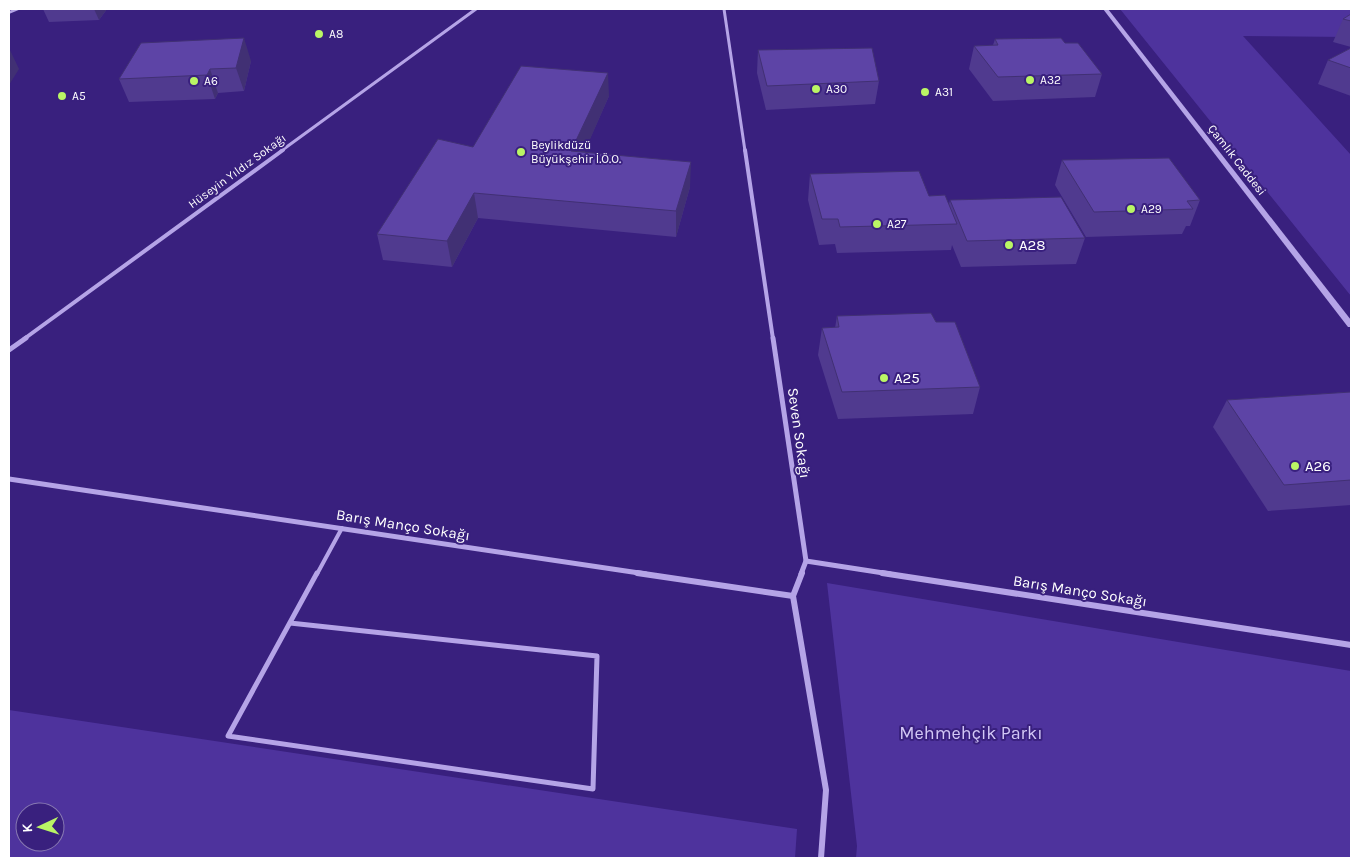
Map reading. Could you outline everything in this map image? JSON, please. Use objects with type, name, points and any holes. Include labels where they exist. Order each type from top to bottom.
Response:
[{"type":"street","points":[[9,13],[18,9]]},
{"type":"street","name":"Hüseyin Yıldız Sokağı","points":[[9,350],[476,9]]},
{"type":"street","name":"Seven Sokağı","points":[[724,9],[806,561],[793,596]]},
{"type":"street","name":"Çamlık Caddesi","points":[[1106,9],[1351,324]]},
{"type":"street","name":"Barış Manço Sokağı","points":[[9,479],[793,596]]},
{"type":"street","name":"Barış Manço Sokağı","points":[[806,561],[1351,645]]},
{"type":"street","points":[[793,596],[826,790],[821,858]]},
{"type":"lane","points":[[290,624],[597,656],[593,789],[228,736],[342,528]]},
{"type":"green space","points":[[1120,9],[1351,9],[1351,37],[1243,36],[1351,155],[1351,296]]},
{"type":"green space","name":"Mehmehçik Parkı","points":[[827,583],[1351,671],[1351,858],[856,858],[857,846]]},
{"type":"green space","points":[[9,710],[797,829],[795,858],[9,858]]},
{"type":"building","points":[[1351,14],[1351,21],[1343,19]]},
{"type":"building","points":[[244,38],[236,68],[210,69],[207,75],[119,79],[141,43]]},
{"type":"building","points":[[1061,38],[1065,43],[1078,43],[1102,74],[998,77],[974,46],[998,45],[995,39]]},
{"type":"building","points":[[872,48],[879,81],[767,86],[758,50]]},
{"type":"building","points":[[1351,48],[1351,68],[1328,60]]},
{"type":"building","points":[[521,66],[608,73],[571,151],[691,162],[676,211],[474,193],[447,241],[377,234],[438,139],[473,147]]},
{"type":"building","points":[[1169,158],[1200,200],[1187,201],[1193,209],[1094,212],[1062,160]]},
{"type":"building","points":[[919,171],[929,196],[945,195],[957,224],[840,227],[838,219],[822,219],[810,174]]},
{"type":"building","points":[[1061,197],[1085,238],[967,241],[950,200]]},
{"type":"building","points":[[931,313],[936,322],[955,322],[980,387],[842,392],[822,328],[839,327],[837,316]]},
{"type":"building","points":[[1351,392],[1351,480],[1284,485],[1227,400]]},
{"type":"place","name":"A8","points":[[319,34]]},
{"type":"place","name":"A32","points":[[1030,80]]},
{"type":"place","name":"A6","points":[[194,81]]},
{"type":"place","name":"A30","points":[[816,89]]},
{"type":"place","name":"A31","points":[[925,92]]},
{"type":"place","name":"A5","points":[[62,96]]},
{"type":"place","name":"Beylikdüzü Büyükşehir İ.Ö.O.","points":[[521,152]]},
{"type":"place","name":"A29","points":[[1131,209]]},
{"type":"place","name":"A27","points":[[877,224]]},
{"type":"place","name":"A28","points":[[1009,245]]},
{"type":"place","name":"A25","points":[[884,378]]},
{"type":"place","name":"A26","points":[[1295,466]]}]
